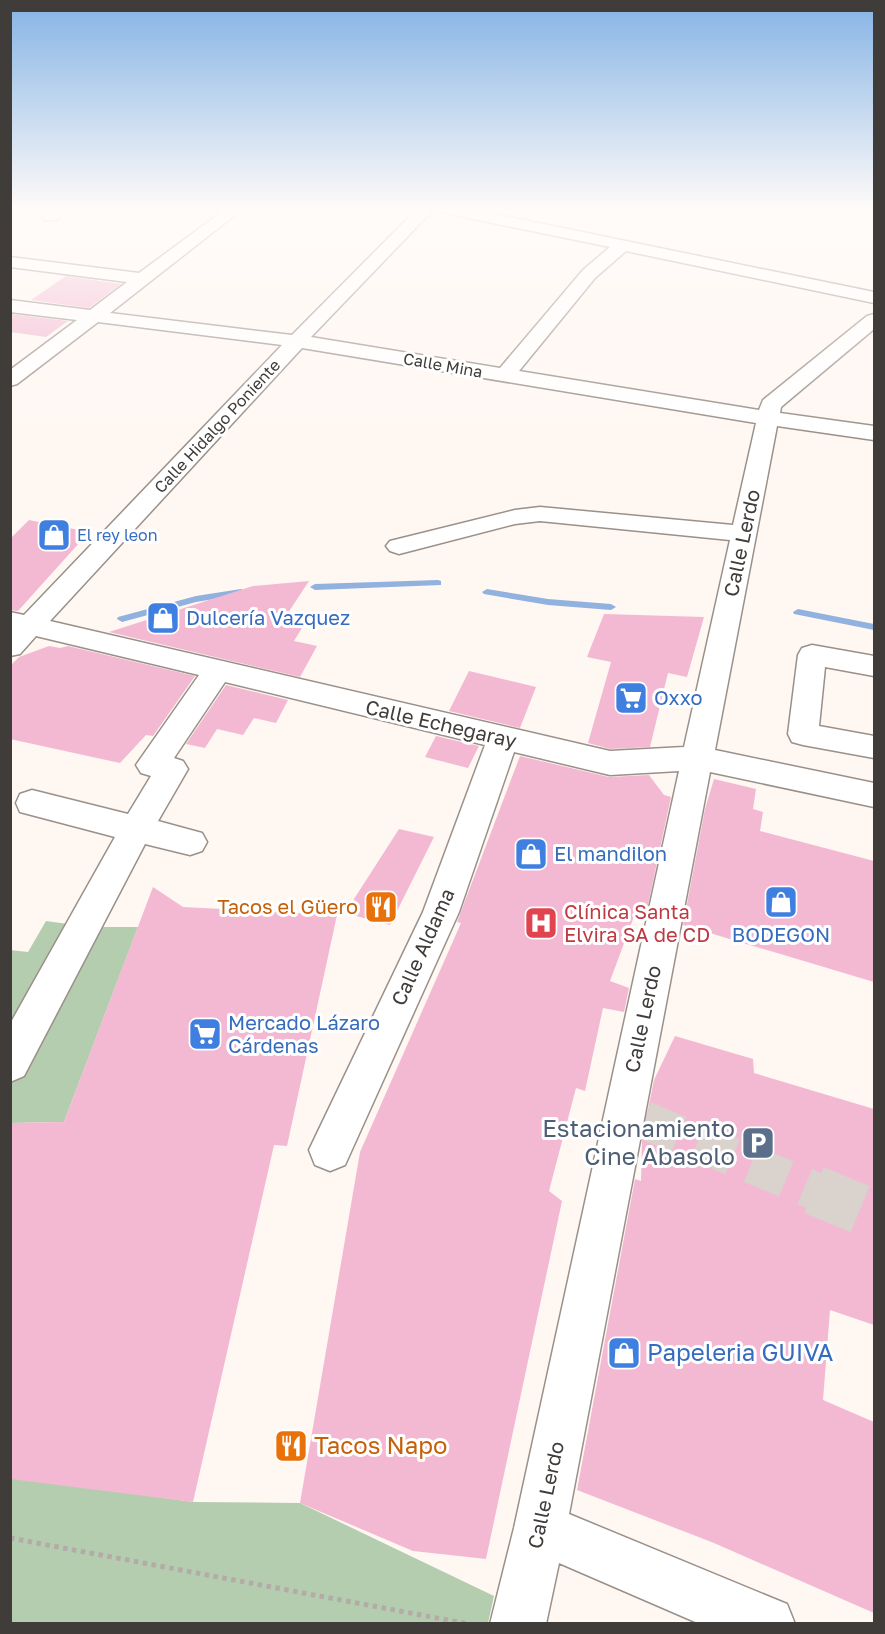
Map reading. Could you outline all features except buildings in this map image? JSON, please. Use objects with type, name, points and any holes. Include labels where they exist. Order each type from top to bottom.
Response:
[{"type":"street","points":[[10,380],[137,284]]},
{"type":"street","name":"Calle Hidalgo Poniente","points":[[17,631],[352,284]]},
{"type":"street","points":[[504,376],[580,284]]},
{"type":"street","points":[[812,284],[874,297]]},
{"type":"street","name":"Calle Mina","points":[[10,306],[297,341],[504,376],[874,433]]},
{"type":"street","name":"Calle Lerdo","points":[[518,1623],[634,1115],[698,758],[771,405],[874,320]]},
{"type":"street","points":[[399,546],[516,517],[540,514],[744,534]]},
{"type":"street","name":"Calle Echegaray","points":[[17,631],[218,670],[610,763],[698,758],[874,795]]},
{"type":"street","points":[[874,666],[812,655],[803,734],[874,747]]},
{"type":"street","points":[[10,1064],[136,829],[172,769],[152,765],[218,670]]},
{"type":"street","name":"Calle Aldama","points":[[330,1150],[441,912],[503,739]]},
{"type":"street","points":[[32,803],[190,842]]},
{"type":"street","points":[[540,1528],[767,1623]]},
{"type":"path","points":[[10,1538],[469,1623]]},
{"type":"green space","points":[[46,921],[90,927],[138,927],[64,1122],[11,1123],[10,950],[28,952]]},
{"type":"green space","points":[[11,1476],[193,1502],[300,1503],[494,1596],[488,1623],[11,1624]]},
{"type":"waterway","points":[[315,587],[438,583]]},
{"type":"waterway","points":[[122,619],[196,599],[241,592]]},
{"type":"waterway","points":[[487,592],[548,602],[611,607]]},
{"type":"waterway","points":[[798,612],[874,627]]},
{"type":"tunnel","points":[[644,1120],[818,1192]]},
{"type":"tunnel","points":[[814,1190],[874,1215]]},
{"type":"place","name":"El rey leon","points":[[54,535]]},
{"type":"place","name":"Dulcería Vazquez","points":[[163,618]]},
{"type":"place","name":"Oxxo","points":[[631,698]]},
{"type":"place","name":"El mandilon","points":[[531,854]]},
{"type":"place","name":"BODEGON","points":[[781,902]]},
{"type":"place","name":"Tacos el Güero","points":[[381,907]]},
{"type":"place","name":"Clínica Santa Elvira SA de CD","points":[[541,923]]},
{"type":"place","name":"Mercado Lázaro Cárdenas","points":[[205,1034]]},
{"type":"place","name":"Estacionamiento Cine Abasolo","points":[[758,1143]]},
{"type":"place","name":"Papeleria GUIVA","points":[[624,1353]]},
{"type":"place","name":"Tacos Napo","points":[[291,1446]]}]
